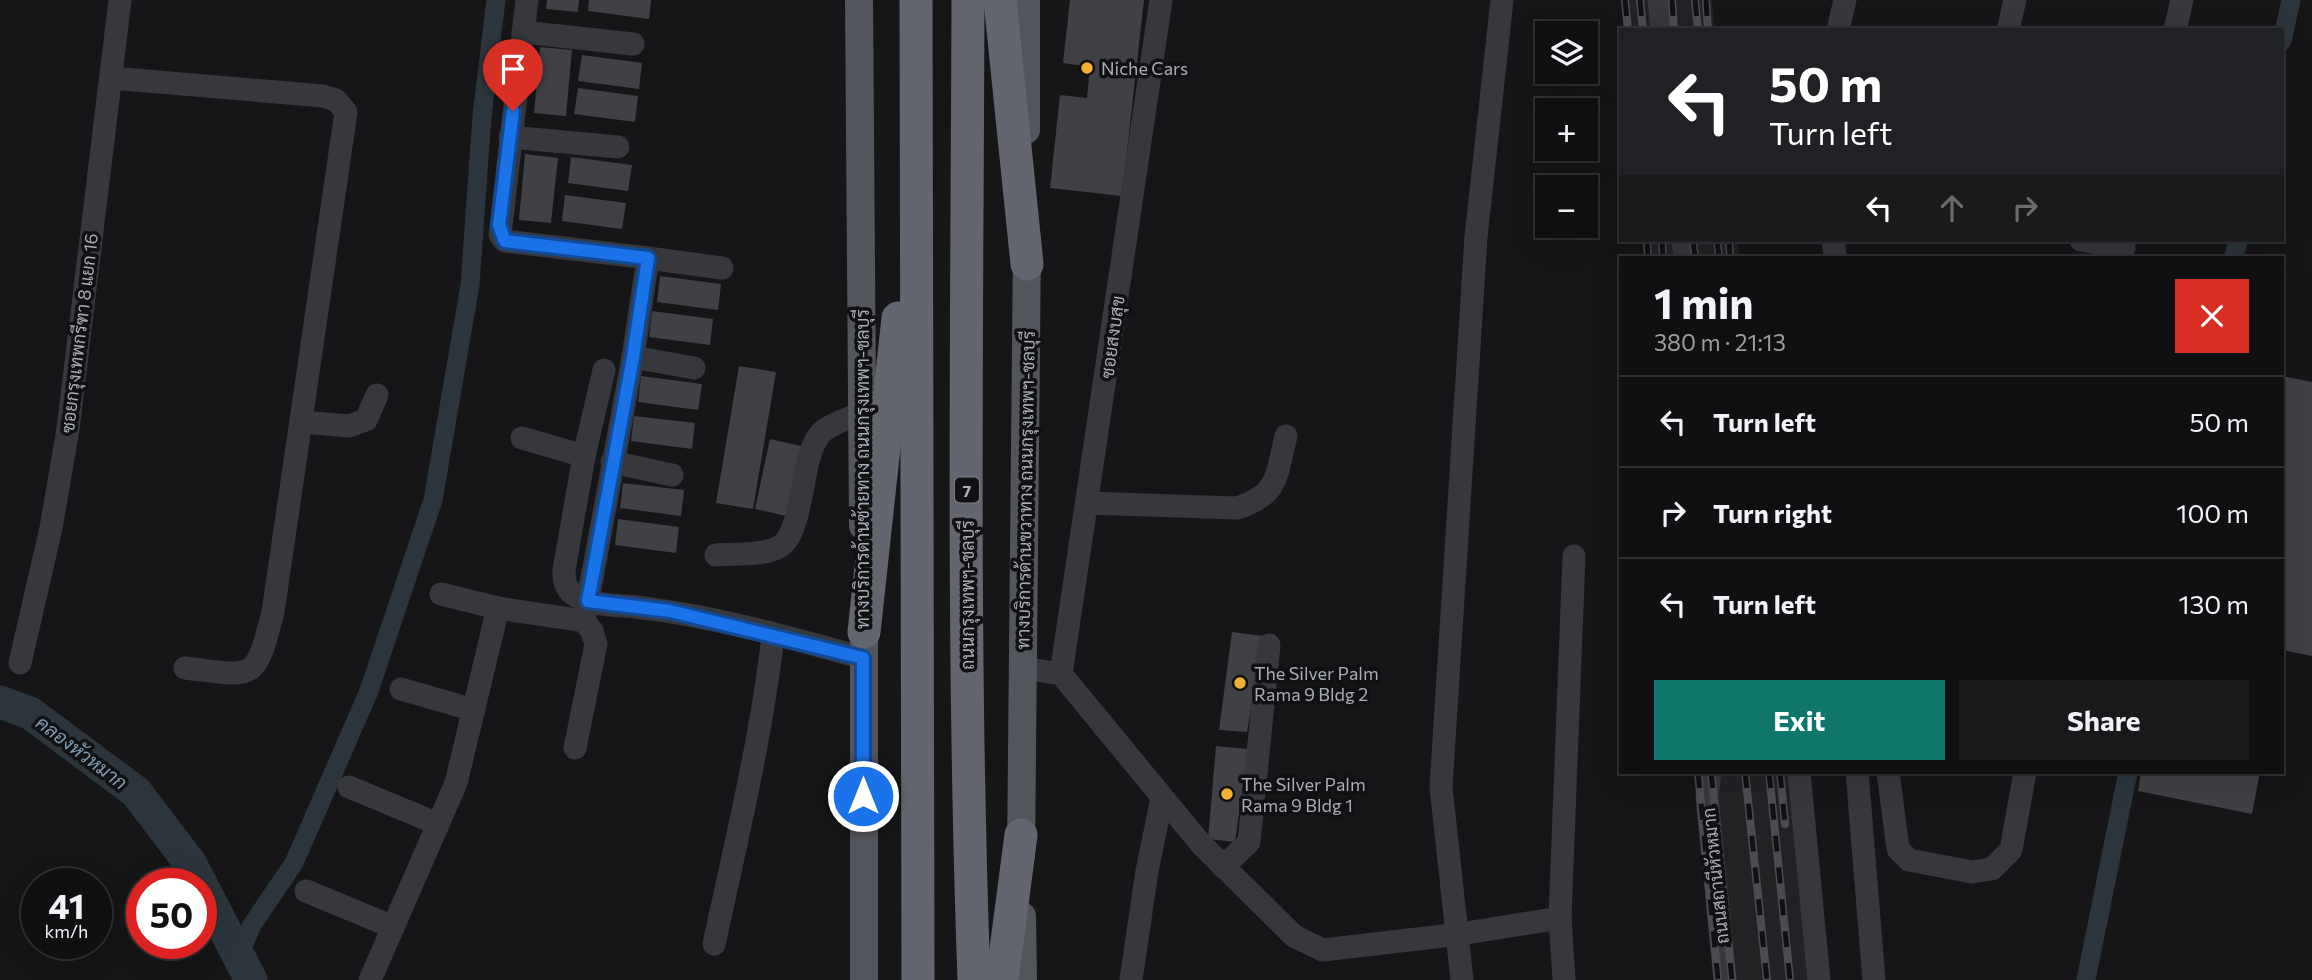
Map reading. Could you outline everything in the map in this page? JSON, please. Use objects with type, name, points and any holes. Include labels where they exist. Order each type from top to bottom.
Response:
[{"type":"highway","points":[[916,0],[918,980]]},
{"type":"highway","name":"ถนนกรุงเทพฯ-ชลบุรี","points":[[968,0],[966,420],[969,853],[974,980]]},
{"type":"highway","points":[[1000,0],[1027,264]]},
{"type":"highway","points":[[863,645],[915,170]]},
{"type":"highway","points":[[1002,980],[1021,835]]},
{"type":"main road","name":"ทางบริการด้านซ้ายทาง ถนนกรุงเทพฯ-ชลบุรี","points":[[859,0],[864,980]]},
{"type":"main road","name":"ทางบริการด้านขวาทาง ถนนกรุงเทพฯ-ชลบุรี","points":[[1023,980],[1021,835],[1027,264],[1026,0]]},
{"type":"street","name":"ซอยกรุงเทพกรีฑา 8 แยก 16","points":[[20,663],[51,528],[68,429],[78,326],[120,0]]},
{"type":"street","points":[[527,0],[499,225],[505,241],[722,268]]},
{"type":"street","name":"ซอยสงบสุข","points":[[1061,674],[1161,0]]},
{"type":"street","points":[[1462,980],[1460,934],[1441,787],[1476,237],[1502,0]]},
{"type":"street","points":[[1660,0],[1662,28]]},
{"type":"street","points":[[1838,28],[1845,0]]},
{"type":"street","points":[[2008,28],[2015,0]]},
{"type":"street","points":[[2175,28],[2182,0]]},
{"type":"street","points":[[523,32],[633,44]]},
{"type":"street","points":[[111,78],[323,96],[337,100],[346,112],[273,612],[257,664],[242,672],[185,668]]},
{"type":"street","points":[[510,137],[618,147]]},
{"type":"street","points":[[2092,242],[2124,248]]},
{"type":"street","points":[[586,611],[633,357],[648,258]]},
{"type":"street","points":[[633,357],[694,368]]},
{"type":"street","points":[[575,748],[596,644],[586,611],[564,582],[584,456],[604,370]]},
{"type":"street","points":[[302,422],[357,425],[366,420],[377,394]]},
{"type":"street","points":[[716,555],[770,550],[784,543],[794,523],[815,442],[823,431],[862,413]]},
{"type":"street","points":[[1087,503],[1237,508],[1258,501],[1273,488],[1286,436]]},
{"type":"street","points":[[522,438],[584,456]]},
{"type":"street","points":[[612,462],[672,475]]},
{"type":"street","points":[[1564,980],[1560,918],[1561,814],[1574,556]]},
{"type":"street","points":[[441,594],[498,608],[670,611],[773,636],[863,645]]},
{"type":"street","points":[[369,980],[456,783],[498,608]]},
{"type":"street","points":[[714,944],[752,766],[773,636]]},
{"type":"street","points":[[1223,867],[1249,842],[1269,645]]},
{"type":"street","points":[[1023,668],[1061,674],[1162,798],[1223,867],[1294,936],[1322,950],[1460,934],[1560,918]]},
{"type":"street","points":[[401,690],[474,710]]},
{"type":"street","name":"ถนนสถานีหัวหมาก","points":[[1710,774],[1707,797],[1725,980]]},
{"type":"street","points":[[1799,774],[1819,980]]},
{"type":"street","points":[[1857,774],[1874,980]]},
{"type":"street","points":[[1888,774],[1898,849],[1909,860],[1972,872],[1992,869],[2011,850],[2025,774]]},
{"type":"street","points":[[349,787],[438,824]]},
{"type":"street","points":[[1131,980],[1147,871],[1162,798]]},
{"type":"street","points":[[306,891],[393,927]]},
{"type":"shaded area","points":[[1625,0],[1712,0],[1715,28],[1628,28]]},
{"type":"shaded area","points":[[1648,242],[1737,242],[1739,256],[1650,256]]},
{"type":"shaded area","points":[[1699,774],[1791,774],[1813,980],[1719,980]]},
{"type":"building","points":[[547,0],[579,0],[578,12],[546,9]]},
{"type":"building","points":[[589,0],[651,0],[649,19],[588,11]]},
{"type":"building","points":[[1070,0],[1144,0],[1122,196],[1050,188],[1060,95],[1087,98],[1090,67],[1063,63]]},
{"type":"building","points":[[540,47],[572,50],[566,116],[534,113]]},
{"type":"building","points":[[582,55],[642,63],[639,89],[578,81]]},
{"type":"building","points":[[578,88],[638,96],[635,122],[574,114]]},
{"type":"building","points":[[525,154],[558,158],[551,223],[519,220]]},
{"type":"building","points":[[571,157],[632,165],[628,191],[568,183]]},
{"type":"building","points":[[565,195],[626,203],[622,229],[562,221]]},
{"type":"building","points":[[660,276],[721,284],[718,310],[657,302]]},
{"type":"building","points":[[652,311],[713,319],[710,345],[649,337]]},
{"type":"building","points":[[739,366],[776,372],[753,509],[716,503]]},
{"type":"building","points":[[641,376],[702,384],[698,410],[638,402]]},
{"type":"building","points":[[2284,376],[2312,382],[2312,656],[2284,650]]},
{"type":"building","points":[[634,416],[695,423],[692,449],[631,441]]},
{"type":"building","points":[[770,439],[805,447],[791,517],[755,509]]},
{"type":"building","points":[[623,483],[684,490],[681,516],[620,508]]},
{"type":"building","points":[[618,519],[679,527],[676,553],[615,545]]},
{"type":"building","name":"The Silver Palm Rama 9 Bldg 2","points":[[1232,632],[1263,636],[1247,732],[1219,730]]},
{"type":"building","name":"The Silver Palm Rama 9 Bldg 1","points":[[1216,746],[1248,749],[1235,842],[1208,839]]},
{"type":"building","points":[[2141,774],[2260,774],[2252,814],[2138,791]]},
{"type":"waterway","points":[[238,957],[252,925],[294,863],[369,691],[433,500],[470,285],[482,116],[496,0]]},
{"type":"waterway","points":[[2284,32],[2291,0]]},
{"type":"waterway","points":[[2234,256],[2238,242]]},
{"type":"waterway","name":"คลองหัวหมาก","points":[[0,702],[30,713],[136,792],[193,868]]},
{"type":"waterway","points":[[2086,980],[2128,774]]},
{"type":"waterway","name":"คลองหัวหมาก","points":[[217,915],[251,980]]},
{"type":"railway","points":[[1625,0],[1628,28]]},
{"type":"railway","points":[[1640,0],[1643,28]]},
{"type":"railway","points":[[1672,0],[1674,28]]},
{"type":"railway","points":[[1695,0],[1698,28]]},
{"type":"railway","points":[[1706,0],[1708,28]]},
{"type":"railway","points":[[1647,242],[1648,256]]},
{"type":"railway","points":[[1662,242],[1663,256]]},
{"type":"railway","points":[[1693,242],[1695,256]]},
{"type":"railway","points":[[1717,242],[1719,256]]},
{"type":"railway","points":[[1729,242],[1730,256]]},
{"type":"railway","points":[[1698,774],[1718,980]]},
{"type":"railway","points":[[1711,774],[1732,980]]},
{"type":"railway","points":[[1745,774],[1767,980]]},
{"type":"railway","points":[[1769,774],[1790,980]]},
{"type":"railway","points":[[1780,774],[1785,824]]},
{"type":"place","name":"Niche Cars","points":[[1087,68]]},
{"type":"place","name":"The Silver Palm Rama 9 Bldg 2","points":[[1240,683]]},
{"type":"place","name":"The Silver Palm Rama 9 Bldg 1","points":[[1227,794]]},
{"type":"route","points":[[513,111],[499,225],[500,235],[505,241],[648,258],[633,357],[588,601],[670,611],[742,626],[863,658],[863,796]]}]
